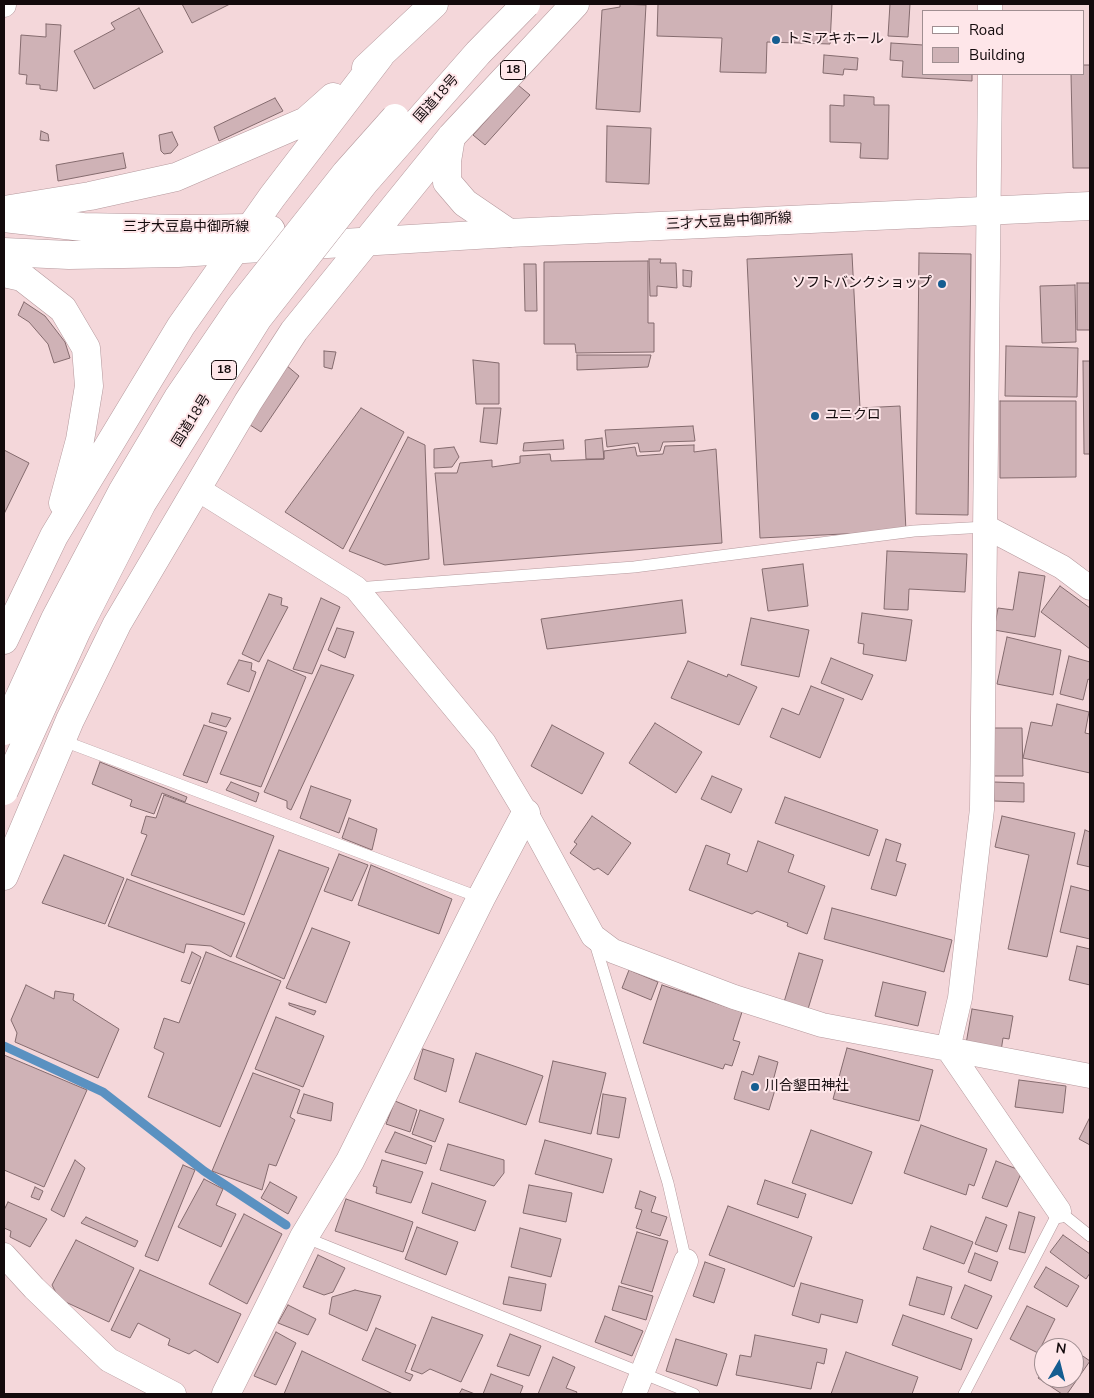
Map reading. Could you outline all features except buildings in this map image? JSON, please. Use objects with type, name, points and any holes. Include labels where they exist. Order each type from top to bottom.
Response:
[{"type":"main road","points":[[4,210],[90,196],[176,177],[306,120],[380,56],[434,4]]},
{"type":"main road","name":"国道18号","points":[[4,731],[55,618],[122,492],[178,398],[240,306],[346,173],[500,4]]},
{"type":"main road","name":"国道18号","points":[[4,791],[77,630],[142,503],[258,318],[364,182],[478,53],[526,4]]},
{"type":"main road","name":"18","points":[[4,876],[61,740],[117,624],[196,488],[294,331],[451,137],[575,4]]},
{"type":"main road","points":[[4,640],[54,536],[181,326],[346,98],[380,56]]},
{"type":"main road","points":[[451,137],[447,161],[447,182],[465,203],[509,233]]},
{"type":"main road","name":"三才大豆島中御所線","points":[[4,252],[68,255],[235,250],[509,233],[1090,206]]},
{"type":"main road","name":"三才大豆島中御所線","points":[[4,218],[83,227],[251,228],[367,242]]},
{"type":"main road","points":[[4,273],[22,277],[63,309],[86,348],[89,386],[80,440],[54,536]]},
{"type":"main road","points":[[226,1394],[304,1237],[350,1160],[481,898],[526,813]]},
{"type":"street","points":[[990,75],[982,809],[960,998],[948,1049],[1059,1211]]},
{"type":"street","points":[[196,488],[356,588],[484,742],[526,813],[592,936],[613,951],[734,996],[822,1025],[1090,1076]]},
{"type":"street","points":[[986,527],[1062,567],[1090,588]]},
{"type":"street","points":[[1062,567],[1090,566]]},
{"type":"street","points":[[4,1255],[34,1288],[109,1360],[174,1394]]},
{"type":"street","points":[[638,1384],[686,1261]]},
{"type":"lane","points":[[356,588],[634,567],[914,531],[986,527]]},
{"type":"lane","points":[[61,740],[481,898]]},
{"type":"lane","points":[[592,936],[668,1183],[686,1261]]},
{"type":"lane","points":[[964,1394],[1059,1211],[1090,1236]]},
{"type":"lane","points":[[304,1237],[638,1384],[694,1394]]},
{"type":"waterway","points":[[4,1046],[103,1092],[204,1171],[286,1225]]},
{"type":"place","name":"トミアキホール","points":[[776,40]]},
{"type":"place","name":"ソフトバンクショップ","points":[[942,284]]},
{"type":"place","name":"ユニクロ","points":[[815,416]]},
{"type":"place","name":"川合墾田神社","points":[[755,1087]]}]
